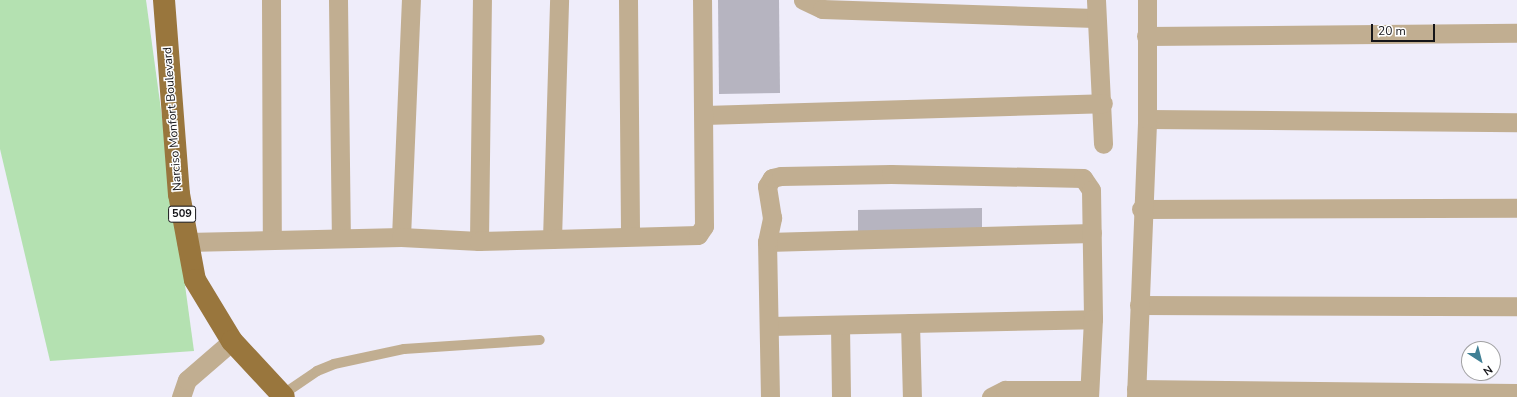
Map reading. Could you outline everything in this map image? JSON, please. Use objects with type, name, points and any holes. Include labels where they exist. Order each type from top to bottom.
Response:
[{"type":"main road","name":"Narciso Monfort Boulevard","points":[[164,0],[179,194],[186,242],[195,280],[232,342],[283,396]]},
{"type":"street","points":[[271,0],[272,239]]},
{"type":"street","points":[[338,0],[341,237]]},
{"type":"street","points":[[401,237],[411,0]]},
{"type":"street","points":[[479,241],[482,0]]},
{"type":"street","points":[[552,239],[559,0]]},
{"type":"street","points":[[628,0],[630,236]]},
{"type":"street","points":[[186,242],[341,237],[401,237],[479,241],[630,236],[690,237],[698,234],[704,226],[702,0]]},
{"type":"street","points":[[803,0],[822,9],[1096,9],[1103,103],[1103,144]]},
{"type":"street","points":[[1147,0],[1147,119],[1141,209],[1136,393],[1517,393]]},
{"type":"street","points":[[1146,36],[1517,33]]},
{"type":"street","points":[[704,115],[1103,103]]},
{"type":"street","points":[[1147,119],[1517,122]]},
{"type":"street","points":[[770,397],[770,326],[767,242],[772,218],[767,186],[772,178],[781,176],[1070,175],[1083,178],[1091,190],[1093,319],[1089,394],[1005,390],[991,397]]},
{"type":"street","points":[[1141,209],[1517,208]]},
{"type":"street","points":[[767,242],[1092,233]]},
{"type":"street","points":[[1139,305],[1517,306]]},
{"type":"street","points":[[770,326],[1093,319]]},
{"type":"street","points":[[910,323],[912,397]]},
{"type":"street","points":[[840,325],[841,397]]},
{"type":"street","points":[[181,397],[187,380],[232,342]]},
{"type":"lane","points":[[283,396],[317,371],[334,364],[404,349],[540,340]]},
{"type":"green space","points":[[0,0],[146,0],[194,351],[50,361],[0,149]]},
{"type":"building","points":[[718,0],[779,0],[780,93],[719,94]]},
{"type":"building","points":[[982,208],[982,232],[858,234],[858,210]]}]
